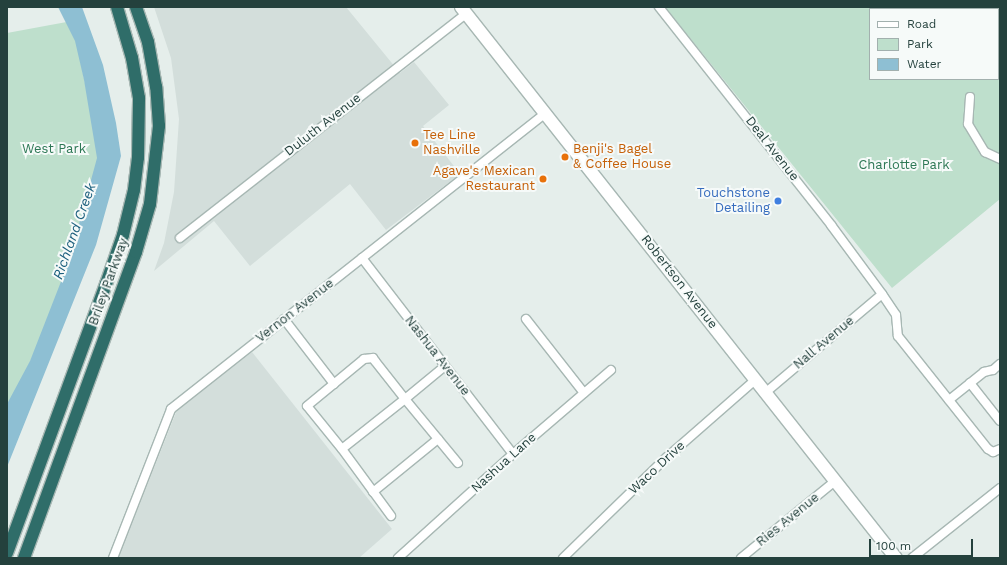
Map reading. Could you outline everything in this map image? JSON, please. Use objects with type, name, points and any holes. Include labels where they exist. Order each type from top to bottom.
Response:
[{"type":"highway","name":"Briley Parkway","points":[[7,553],[106,284],[123,235],[134,190],[138,158],[139,98],[132,58],[117,7]]},
{"type":"highway","name":"Briley Parkway","points":[[24,558],[136,252],[150,204],[159,126],[150,57],[136,7]]},
{"type":"street","name":"Deal Avenue","points":[[659,7],[832,225],[896,315],[898,336],[988,449],[993,452],[1000,449]]},
{"type":"street","name":"Robertson Avenue","points":[[464,10],[544,114],[896,558]]},
{"type":"street","name":"Duluth Avenue","points":[[180,238],[464,10]]},
{"type":"street","points":[[970,97],[968,124],[985,152],[1000,158]]},
{"type":"street","name":"Vernon Avenue","points":[[113,558],[171,409],[544,114]]},
{"type":"street","name":"Nashua Avenue","points":[[362,258],[513,454]]},
{"type":"street","name":"Nall Avenue","points":[[765,393],[882,294]]},
{"type":"street","points":[[284,319],[334,384]]},
{"type":"street","points":[[526,319],[584,393]]},
{"type":"street","points":[[391,516],[307,406],[364,359],[373,358],[458,463]]},
{"type":"street","points":[[949,400],[970,383],[1000,364]]},
{"type":"street","points":[[342,450],[445,366]]},
{"type":"street","name":"Nashua Lane","points":[[398,558],[513,454],[611,370]]},
{"type":"street","name":"Waco Drive","points":[[562,558],[666,458],[755,380]]},
{"type":"street","points":[[970,383],[1000,420]]},
{"type":"street","points":[[373,492],[438,439]]},
{"type":"street","name":"Ries Avenue","points":[[741,558],[835,481]]},
{"type":"street","points":[[912,558],[1000,488]]},
{"type":"shaded area","points":[[154,7],[346,7],[400,73],[414,62],[449,105],[423,126],[460,174],[386,230],[350,184],[250,266],[214,221],[154,271],[164,243],[174,192],[179,119],[171,58]]},
{"type":"shaded area","points":[[252,352],[392,529],[359,558],[118,558],[177,410]]},
{"type":"green space","name":"Charlotte Park","points":[[665,7],[1000,7],[1000,199],[892,288]]},
{"type":"green space","name":"West Park","points":[[72,21],[102,165],[79,255],[7,412],[7,33]]},
{"type":"water","points":[[58,7],[82,7],[103,65],[116,123],[121,156],[96,245],[7,467],[7,404],[30,361],[69,261],[97,158],[84,80],[75,41]]},
{"type":"place","name":"Tee Line Nashville","points":[[415,143]]},
{"type":"place","name":"Benji's Bagel & Coffee House","points":[[565,157]]},
{"type":"place","name":"Agave's Mexican Restaurant","points":[[543,179]]},
{"type":"place","name":"Touchstone Detailing","points":[[778,201]]},
{"type":"water label","name":"Richland Creek","points":[[74,231]]}]
